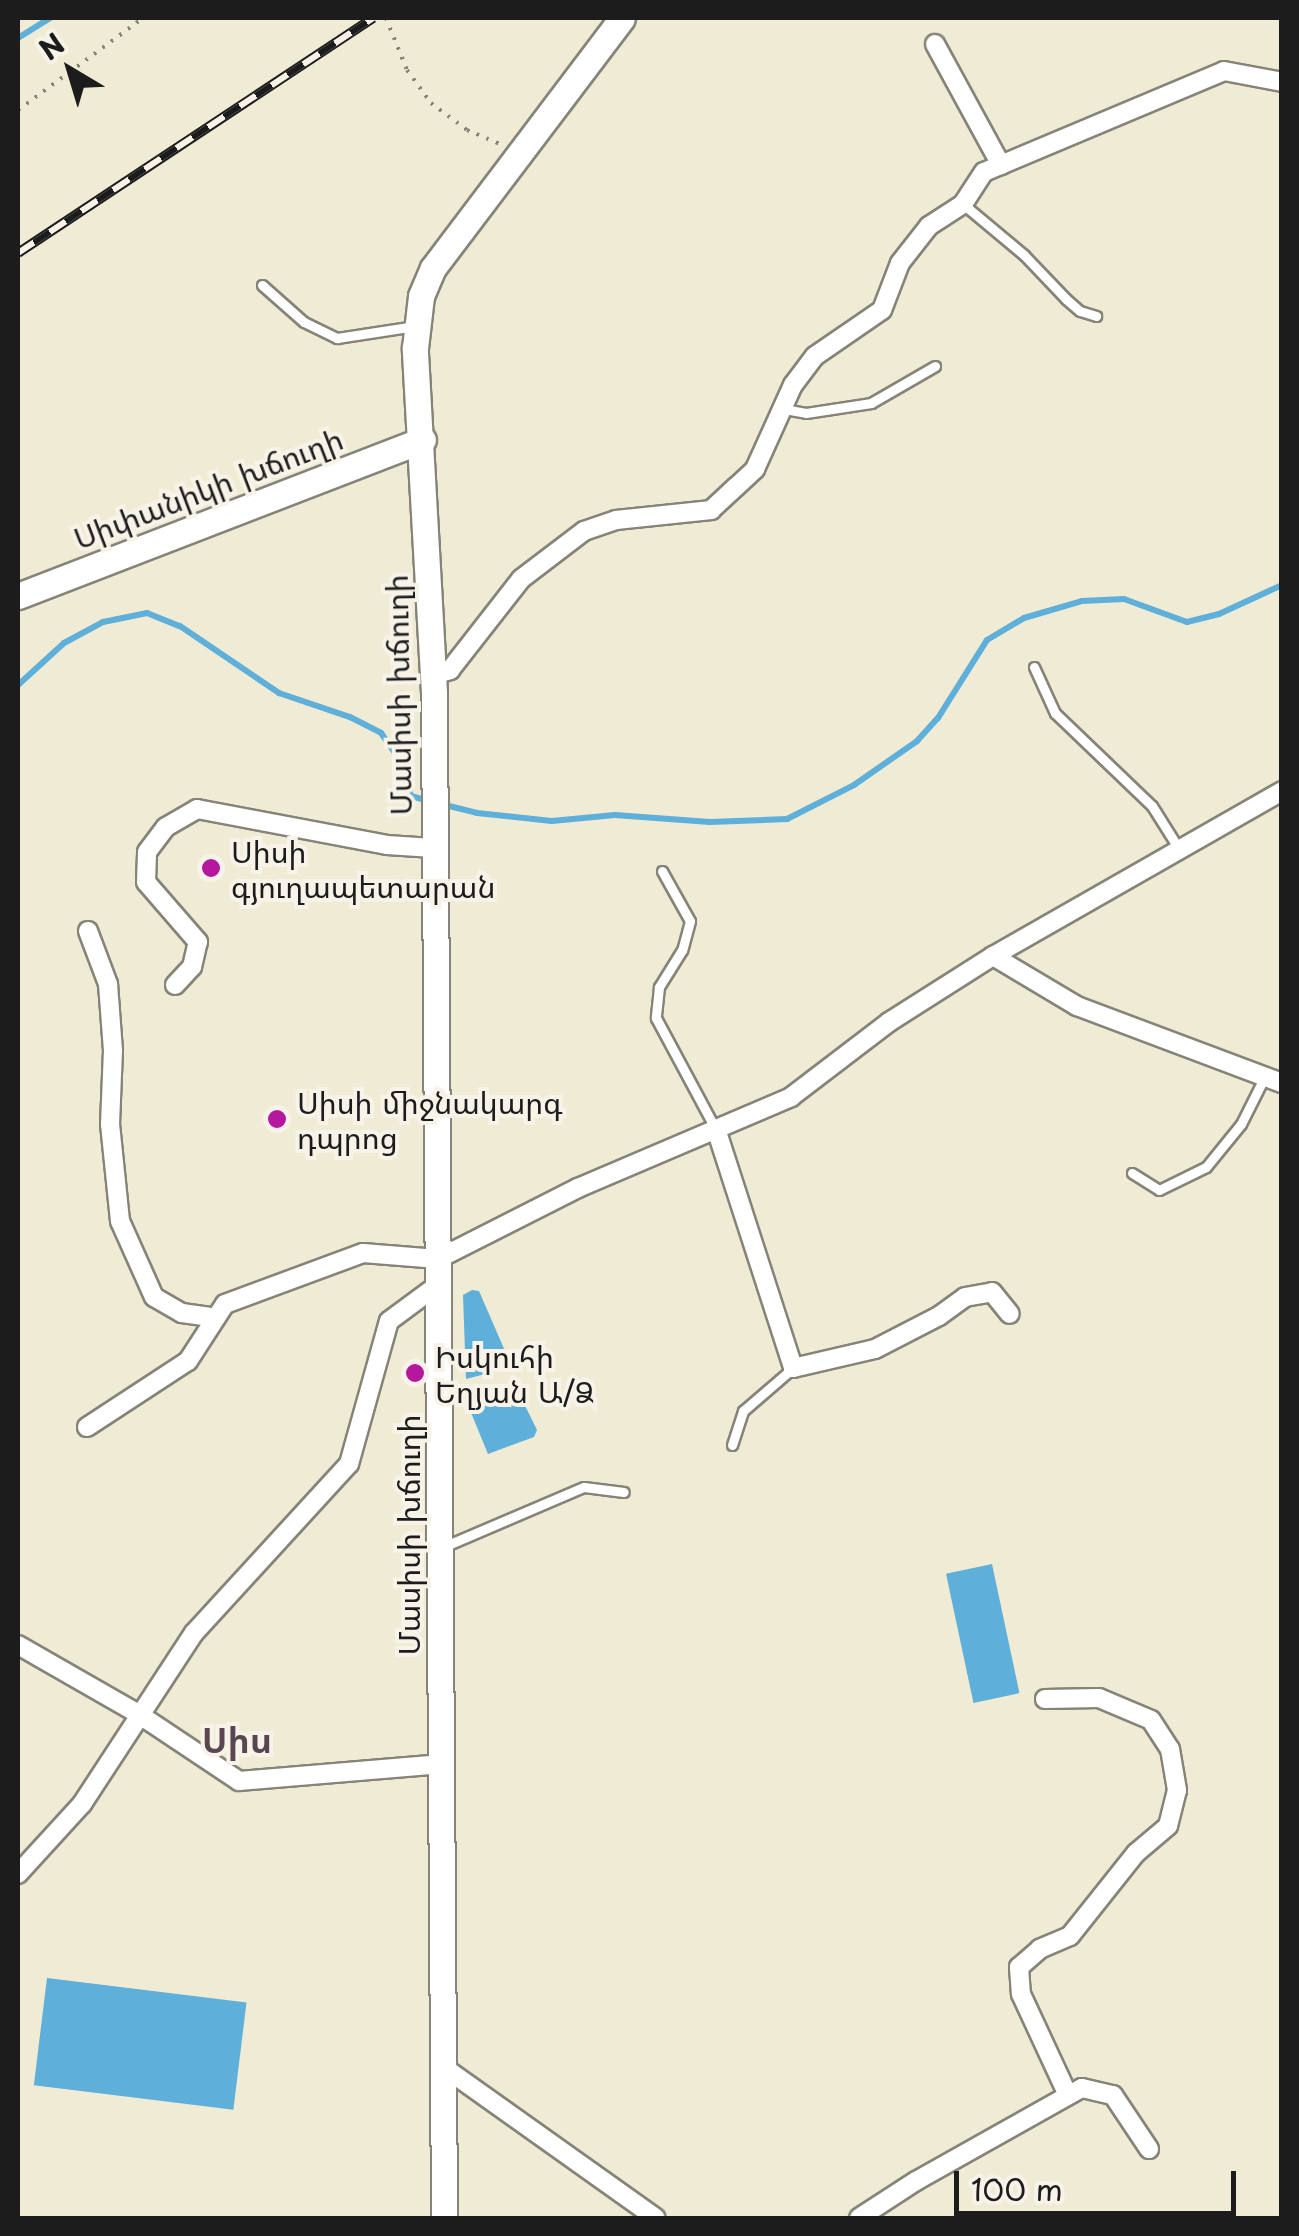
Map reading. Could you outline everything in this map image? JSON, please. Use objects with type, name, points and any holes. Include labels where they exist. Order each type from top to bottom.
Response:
[{"type":"main road","name":"Մասիսի խճուղի","points":[[444,2218],[434,684],[418,325],[421,296],[433,268],[622,18]]},
{"type":"main road","name":"Սիփանիկի խճուղի","points":[[18,596],[422,440]]},
{"type":"street","points":[[936,44],[1001,164]]},
{"type":"street","points":[[434,684],[450,670],[520,578],[584,531],[616,520],[711,510],[755,469],[781,408],[814,356],[882,310],[900,263],[929,226],[963,204],[984,172],[1224,70],[1282,82]]},
{"type":"street","points":[[18,1874],[82,1804],[194,1633],[349,1464],[389,1321],[438,1272],[578,1188],[718,1132],[790,1097],[889,1022],[993,956],[1282,791]]},
{"type":"street","points":[[176,986],[192,967],[198,942],[146,882],[146,852],[166,827],[197,809],[387,845],[433,848]]},
{"type":"street","points":[[88,931],[108,984],[113,1050],[110,1124],[120,1222],[154,1297],[182,1314],[216,1318]]},
{"type":"street","points":[[993,956],[1076,1006],[1273,1080]]},
{"type":"street","points":[[718,1132],[793,1368],[875,1349],[939,1316],[965,1296],[992,1292],[1010,1314]]},
{"type":"street","points":[[87,1426],[188,1362],[225,1304],[363,1254],[438,1272]]},
{"type":"street","points":[[18,1645],[140,1715],[239,1781],[442,1764]]},
{"type":"street","points":[[1045,1699],[1100,1698],[1151,1720],[1170,1749],[1176,1790],[1168,1826],[1136,1853],[1070,1936],[1040,1950],[1019,1967],[1021,1994],[1068,2093]]},
{"type":"street","points":[[442,2066],[656,2218]]},
{"type":"street","points":[[859,2218],[1082,2088],[1113,2095],[1149,2149]]},
{"type":"lane","points":[[963,204],[1024,255],[1066,300],[1080,311],[1096,316]]},
{"type":"lane","points":[[262,285],[304,322],[337,338],[418,325]]},
{"type":"lane","points":[[781,408],[806,413],[872,402],[935,366]]},
{"type":"lane","points":[[1034,667],[1055,713],[1152,806],[1179,849]]},
{"type":"lane","points":[[662,871],[690,920],[682,950],[660,987],[656,1018],[718,1132]]},
{"type":"lane","points":[[1132,1173],[1159,1190],[1206,1167],[1273,1080]]},
{"type":"lane","points":[[732,1444],[743,1411],[793,1368]]},
{"type":"lane","points":[[440,1548],[584,1487],[624,1492]]},
{"type":"path","points":[[18,110],[143,18]]},
{"type":"path","points":[[386,18],[407,70],[431,103],[466,130],[519,152]]},
{"type":"water","points":[[479,1291],[512,1367],[466,1379],[463,1295]]},
{"type":"water","points":[[515,1385],[537,1430],[534,1437],[488,1454],[467,1403]]},
{"type":"water","points":[[992,1564],[1019,1693],[973,1703],[946,1574]]},
{"type":"water","points":[[47,1978],[247,2002],[233,2110],[34,2085]]},
{"type":"waterway","points":[[18,38],[50,18]]},
{"type":"waterway","points":[[441,804],[477,813],[552,821],[615,815],[710,822],[787,819],[854,785],[917,741],[938,718],[987,640],[1024,618],[1082,601],[1124,599],[1187,622],[1219,614],[1282,585]]},
{"type":"waterway","points":[[18,685],[64,643],[103,622],[147,613],[180,626],[279,693],[350,717],[381,733],[403,765],[411,796],[429,801]]},
{"type":"railway","points":[[18,253],[373,18]]},
{"type":"place","name":"Սիսի գյուղապետարան","points":[[211,868]]},
{"type":"place","name":"Սիսի միջնակարգ դպրոց","points":[[277,1119]]},
{"type":"place","name":"Իսկուհի Եղյան Ա/Ձ","points":[[415,1373]]},
{"type":"district","name":"Սիս","points":[[237,1739]]}]
